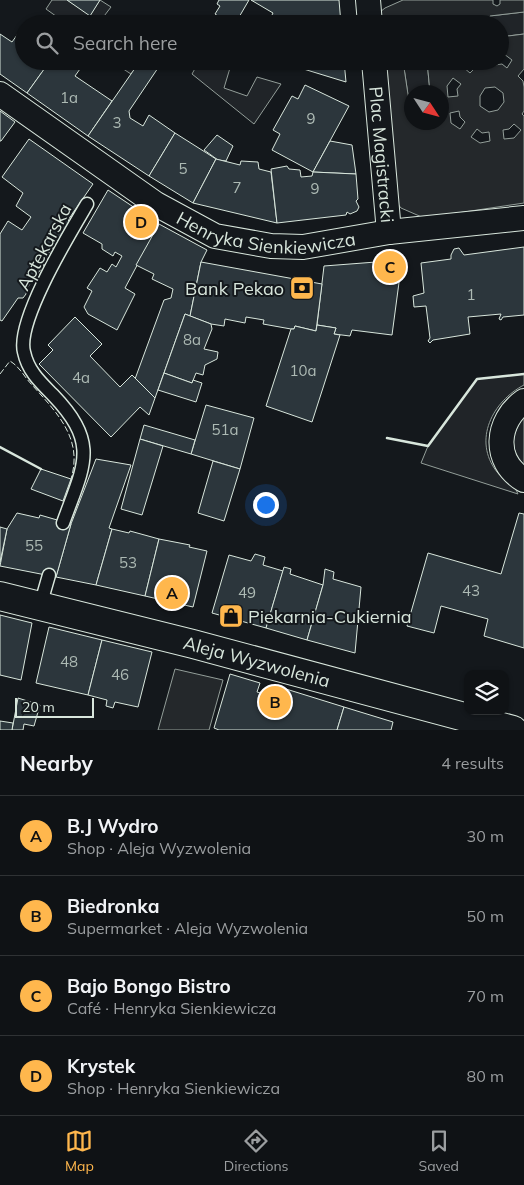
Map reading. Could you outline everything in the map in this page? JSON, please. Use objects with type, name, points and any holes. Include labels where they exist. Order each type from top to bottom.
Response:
[{"type":"street","points":[[368,0],[369,15]]},
{"type":"street","name":"Plac Magistracki","points":[[375,70],[389,232],[524,218]]},
{"type":"street","name":"Henryka Sienkiewicza","points":[[0,94],[104,177],[215,236],[271,246],[303,247],[389,232]]},
{"type":"street","points":[[524,400],[507,416],[501,433],[501,445],[504,460],[514,474],[524,480]]},
{"type":"street","name":"Aleja Wyzwolenia","points":[[0,596],[193,644],[514,730]]},
{"type":"lane","name":"Aptekarska","points":[[63,522],[78,481],[85,444],[77,425],[66,408],[33,375],[23,351],[23,335],[31,309],[87,204]]},
{"type":"lane","points":[[40,606],[49,575]]},
{"type":"shaded area","points":[[52,0],[67,0],[90,15],[54,15],[46,9]]},
{"type":"shaded area","points":[[100,0],[111,7],[105,15],[90,15]]},
{"type":"shaded area","points":[[403,0],[493,0],[493,4],[497,6],[500,4],[500,0],[524,0],[524,12],[498,15],[379,15],[385,8]]},
{"type":"shaded area","points":[[524,12],[524,34],[509,36],[509,15],[498,15]]},
{"type":"shaded area","points":[[524,34],[524,69],[518,76],[523,81],[524,87],[524,111],[522,114],[524,116],[524,203],[424,218],[401,208],[397,203],[380,70],[404,70],[407,85],[404,85],[404,130],[449,130],[449,97],[458,96],[457,89],[461,84],[453,78],[448,85],[429,85],[428,70],[466,70],[470,73],[473,70],[509,70],[512,60],[509,58],[509,36]],"holes":[[[495,87],[503,93],[504,102],[498,110],[489,112],[480,106],[480,96],[485,88]],[[459,111],[460,117],[465,122],[460,129],[451,123],[450,113]],[[514,124],[521,130],[514,138],[504,139],[503,130],[509,129]],[[477,129],[482,133],[489,132],[490,141],[480,143],[471,137]]]},
{"type":"shaded area","points":[[125,70],[134,70],[131,74]]},
{"type":"shaded area","points":[[194,70],[229,70],[224,88],[247,96],[257,77],[281,84],[254,124],[192,74]]},
{"type":"shaded area","points":[[404,70],[428,70],[429,85],[407,85]]},
{"type":"shaded area","points":[[524,374],[524,385],[513,392],[495,411],[489,422],[486,435],[486,447],[490,460],[497,472],[518,494],[421,463],[428,446],[477,379]]},
{"type":"shaded area","points":[[524,416],[524,465],[516,452],[514,441],[517,429]]},
{"type":"shaded area","points":[[175,669],[223,680],[209,730],[158,730]]},
{"type":"building","points":[[67,0],[100,0],[91,15]]},
{"type":"building","points":[[219,0],[249,0],[240,15],[216,15],[215,14],[220,6],[217,4]]},
{"type":"building","points":[[251,0],[339,0],[340,15],[272,15],[273,13]]},
{"type":"building","points":[[0,34],[12,42],[15,38],[15,70],[44,70],[27,93],[0,74]]},
{"type":"building","points":[[44,70],[79,70],[75,76],[112,101],[88,136],[27,93]]},
{"type":"building","points":[[134,70],[157,70],[129,111],[130,118],[143,126],[149,115],[175,133],[149,176],[88,136]]},
{"type":"building","points":[[307,70],[345,70],[346,82]]},
{"type":"building","points":[[305,85],[349,106],[313,172],[272,150],[280,134],[273,130],[292,96],[298,99]]},
{"type":"building","points":[[0,111],[15,122],[1,141],[0,141]]},
{"type":"building","points":[[175,133],[216,159],[193,203],[149,176]]},
{"type":"building","points":[[217,135],[233,146],[226,161],[218,160],[204,150]]},
{"type":"building","points":[[29,139],[93,184],[68,220],[70,222],[61,238],[42,261],[44,265],[27,288],[26,294],[23,298],[18,298],[2,321],[0,320],[0,234],[8,221],[22,230],[31,217],[16,206],[23,193],[2,177]]},
{"type":"building","points":[[330,141],[352,145],[356,174],[313,172]]},
{"type":"building","points":[[216,159],[240,165],[241,161],[258,162],[259,169],[271,172],[277,223],[193,203]]},
{"type":"building","points":[[287,166],[289,169],[300,170],[301,177],[312,176],[313,172],[356,174],[358,199],[356,201],[359,207],[357,211],[350,214],[347,212],[346,215],[277,223],[271,169]]},
{"type":"building","points":[[108,190],[159,224],[125,288],[135,294],[117,330],[88,314],[84,307],[92,291],[87,288],[100,268],[107,272],[112,264],[116,267],[122,256],[115,252],[113,256],[102,249],[102,244],[83,233]]},
{"type":"building","points":[[159,224],[207,250],[201,262],[190,316],[185,314],[155,398],[135,379],[164,300],[171,298],[173,289],[152,279],[154,274],[136,265]]},
{"type":"building","points":[[524,247],[524,315],[503,317],[501,320],[499,319],[501,314],[468,317],[470,334],[433,340],[430,343],[428,341],[430,338],[426,306],[414,307],[413,296],[424,293],[421,263],[451,259],[454,249],[459,248],[464,255]]},
{"type":"building","points":[[402,260],[392,335],[352,330],[350,336],[334,334],[336,328],[317,325],[324,266]]},
{"type":"building","points":[[201,262],[322,284],[316,331],[295,326],[294,329],[291,329],[263,324],[264,320],[246,317],[245,323],[225,319],[224,326],[211,324],[190,316]]},
{"type":"building","points":[[185,314],[211,324],[212,329],[204,349],[218,352],[217,359],[205,365],[203,375],[196,373],[192,383],[164,373]]},
{"type":"building","points":[[75,317],[102,344],[90,356],[120,387],[132,375],[155,398],[149,415],[140,407],[111,437],[39,364],[53,350],[48,345]]},
{"type":"building","points":[[317,325],[336,328],[334,334],[340,335],[312,422],[266,406],[291,329],[294,329],[295,326],[316,331]]},
{"type":"building","points":[[164,373],[192,383],[193,380],[202,383],[196,402],[158,390]]},
{"type":"building","points":[[206,405],[254,418],[240,469],[191,454]]},
{"type":"building","points":[[144,425],[195,440],[191,454],[140,439]]},
{"type":"building","points":[[140,439],[163,446],[142,515],[121,509]]},
{"type":"building","points":[[96,459],[131,465],[109,528],[112,529],[96,585],[56,577],[71,524]]},
{"type":"building","points":[[213,461],[240,469],[224,521],[198,513]]},
{"type":"building","points":[[41,469],[71,479],[63,501],[31,489]]},
{"type":"building","points":[[17,513],[39,518],[40,515],[71,524],[56,577],[0,566],[7,529]]},
{"type":"building","points":[[519,513],[524,514],[524,648],[484,636],[488,619],[441,606],[434,633],[407,626],[428,553],[501,574]]},
{"type":"building","points":[[0,527],[7,529],[0,562]]},
{"type":"building","points":[[112,529],[129,533],[130,531],[159,539],[145,596],[96,585]]},
{"type":"building","points":[[159,539],[190,545],[189,547],[207,551],[193,607],[145,596]]},
{"type":"building","points":[[255,554],[265,557],[263,565],[283,571],[266,628],[212,613],[229,555],[251,561]]},
{"type":"building","points":[[284,567],[291,569],[290,574],[323,585],[307,640],[266,628]]},
{"type":"building","points":[[325,569],[334,572],[333,579],[361,587],[355,653],[307,640],[323,585]]},
{"type":"building","points":[[0,615],[32,623],[21,680],[0,675]]},
{"type":"building","points":[[49,627],[102,640],[88,695],[36,683]]},
{"type":"building","points":[[102,640],[152,652],[138,707],[115,702],[113,708],[106,706],[107,700],[88,695]]},
{"type":"building","points":[[230,674],[260,683],[257,692],[271,696],[286,689],[344,707],[337,730],[219,730],[214,728]]},
{"type":"building","points":[[18,698],[40,705],[34,726],[24,724],[23,730],[12,730]]},
{"type":"building","points":[[344,707],[393,722],[391,730],[337,730]]},
{"type":"building","points":[[0,721],[13,723],[12,730],[0,730]]},
{"type":"fence","points":[[0,374],[10,361],[20,370],[59,417],[71,439],[74,452],[71,479]]},
{"type":"wall","points":[[387,438],[428,446],[477,379],[524,374]]},
{"type":"wall","points":[[0,447],[41,469]]},
{"type":"place","name":"Krystek","points":[[141,222]]},
{"type":"place","name":"Bajo Bongo Bistro","points":[[390,267]]},
{"type":"place","name":"Bank Pekao","points":[[302,288]]},
{"type":"place","name":"B.J Wydro","points":[[172,593]]},
{"type":"place","name":"Piekarnia-Cukiernia","points":[[231,616]]},
{"type":"place","name":"Biedronka","points":[[275,702]]}]
